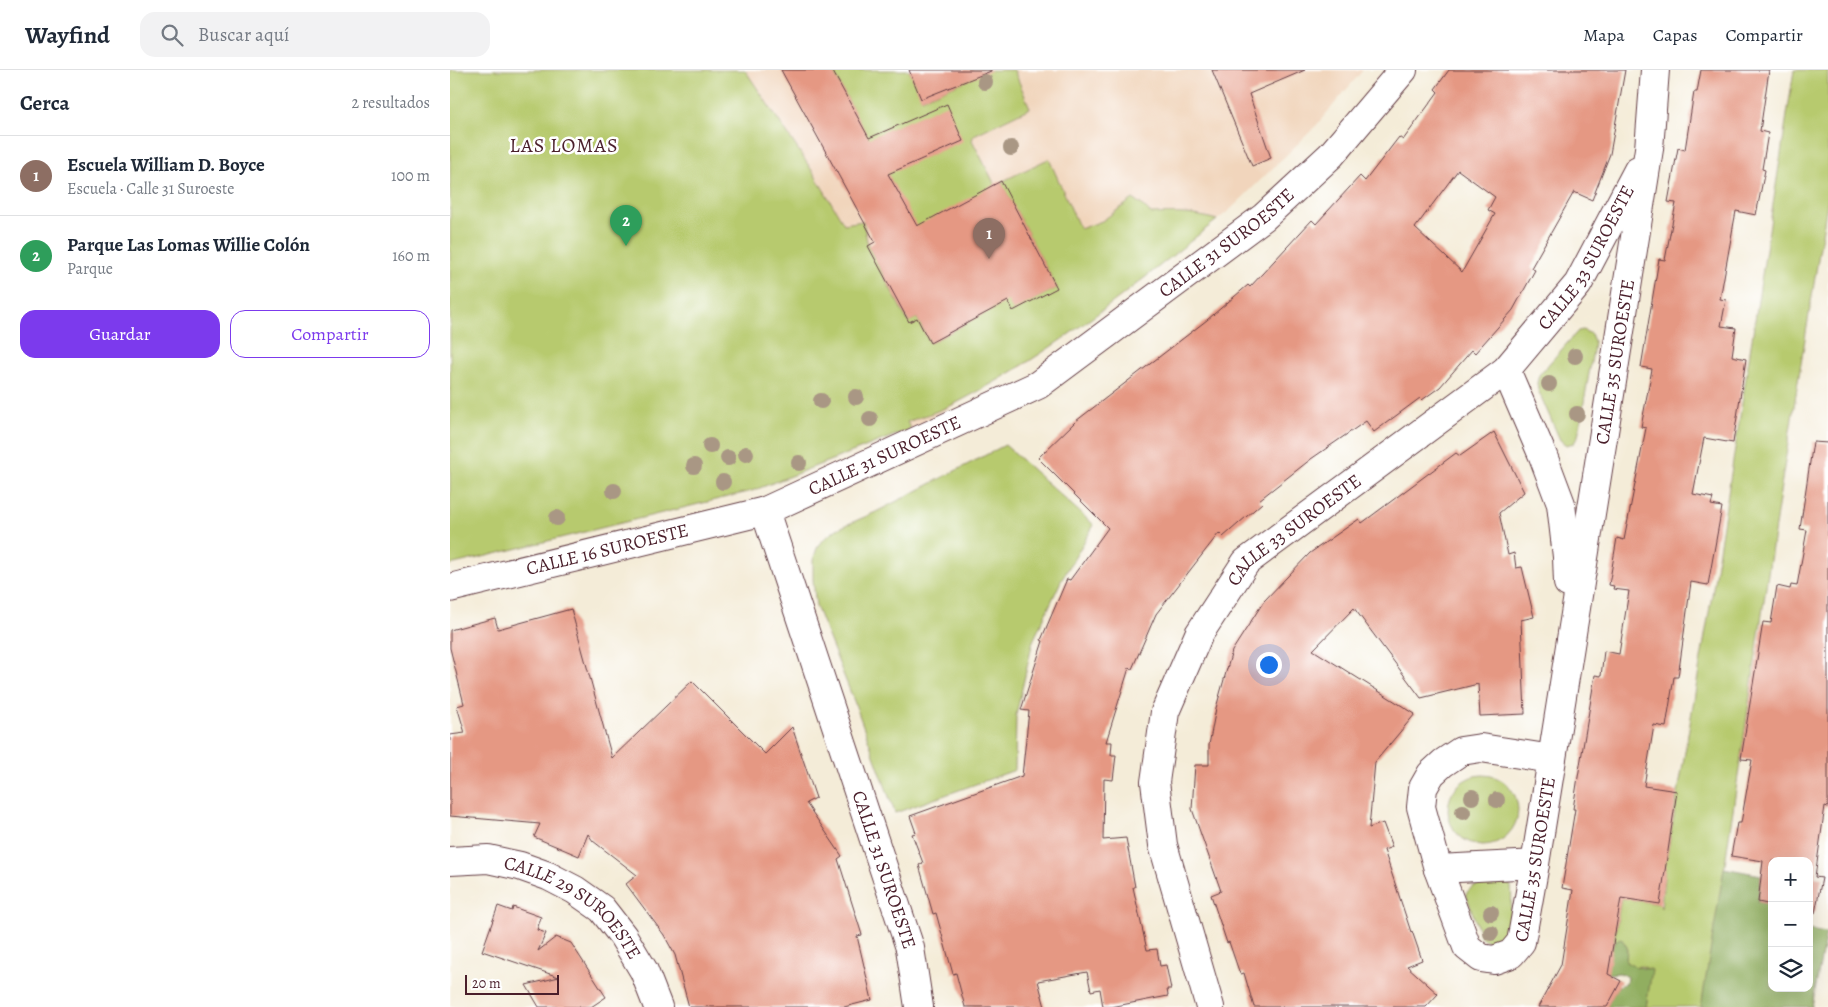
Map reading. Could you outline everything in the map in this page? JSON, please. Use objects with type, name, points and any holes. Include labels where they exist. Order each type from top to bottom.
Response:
[{"type":"street","name":"CALLE 31 SUROESTE","points":[[919,1007],[910,948],[765,511],[1038,385],[1264,217],[1332,155],[1403,70]]},
{"type":"street","name":"CALLE 35 SUROESTE","points":[[1552,759],[1481,748],[1461,751],[1431,774],[1423,788],[1421,807],[1438,870],[1467,948],[1481,958],[1494,960],[1511,954],[1521,942],[1552,759],[1649,149],[1655,70]]},
{"type":"street","name":"CALLE 33 SUROESTE","points":[[1210,1007],[1162,845],[1155,782],[1165,712],[1199,634],[1246,562],[1506,370],[1578,284],[1649,149]]},
{"type":"street","name":"CALLE 35 SUROESTE","points":[[1506,370],[1543,456],[1561,504],[1567,557],[1569,652]]},
{"type":"street","name":"CALLE 16 SUROESTE","points":[[450,588],[765,511]]},
{"type":"street","name":"CALLE 29 SUROESTE","points":[[450,861],[488,859],[520,866],[548,876],[575,890],[602,909],[623,936],[644,970],[658,1007]]},
{"type":"street","points":[[1438,870],[1535,864]]},
{"type":"shaded area","points":[[697,70],[1363,70],[1314,128],[1231,209],[1120,298],[1022,367],[911,429]]},
{"type":"green space","points":[[450,70],[745,70],[813,172],[844,224],[863,221],[868,246],[908,322],[917,318],[930,343],[967,323],[832,70],[909,70],[922,99],[968,80],[965,70],[1014,70],[1030,108],[974,135],[972,140],[995,185],[1013,310],[1057,288],[1001,182],[1044,161],[1049,159],[1080,229],[1102,221],[1133,199],[1151,214],[1184,214],[1217,220],[1126,293],[1031,360],[964,399],[907,422],[911,429],[752,491],[450,565]]},
{"type":"green space","points":[[1794,70],[1828,70],[1828,198],[1781,486],[1718,911],[1702,1007],[1646,1007],[1651,970],[1641,966],[1633,967],[1626,962],[1627,947],[1614,941],[1621,898],[1660,904],[1661,908],[1665,868],[1713,589]]},
{"type":"green space","points":[[1583,330],[1591,334],[1594,341],[1593,351],[1578,436],[1574,443],[1566,445],[1560,440],[1538,390],[1537,383],[1539,375],[1578,331]]},
{"type":"green space","points":[[1005,445],[1094,525],[1061,581],[1033,641],[1016,715],[1015,770],[895,813],[854,701],[816,606],[813,560],[817,548],[825,538],[837,529],[876,512]]},
{"type":"green space","points":[[1483,775],[1496,778],[1508,785],[1515,797],[1518,810],[1515,823],[1508,835],[1496,842],[1483,845],[1470,842],[1458,835],[1451,823],[1448,810],[1451,797],[1458,785],[1470,778]]},
{"type":"green space","points":[[1724,868],[1761,875],[1758,902],[1768,904],[1768,992],[1813,992],[1813,931],[1826,933],[1812,1007],[1701,1007]]},
{"type":"green space","points":[[1503,881],[1511,886],[1512,897],[1509,919],[1504,937],[1497,942],[1490,943],[1481,937],[1466,894],[1477,885]]},
{"type":"green space","points":[[1621,938],[1627,947],[1626,962],[1652,970],[1646,1007],[1607,1007],[1617,987],[1626,983],[1627,977],[1620,973],[1608,974],[1593,945],[1612,949],[1614,941]]},
{"type":"building","points":[[781,70],[832,70],[869,138],[947,104],[963,141],[888,174],[917,226],[1001,181],[1057,288],[1013,311],[1008,301],[930,343],[917,318],[909,322],[868,246],[875,242]]},
{"type":"building","points":[[909,70],[991,70],[991,71],[921,99]]},
{"type":"building","points":[[1212,70],[1305,70],[1249,94],[1271,158],[1252,166]]},
{"type":"building","points":[[1449,70],[1625,70],[1610,154],[1592,200],[1574,192],[1531,268],[1535,270],[1513,310],[1475,353],[1472,350],[1440,387],[1422,400],[1420,398],[1374,432],[1366,421],[1311,459],[1259,500],[1262,503],[1223,537],[1219,533],[1156,614],[1132,669],[1129,668],[1106,742],[1112,742],[1111,755],[1116,755],[1113,780],[1104,779],[1103,840],[1126,838],[1135,887],[1133,887],[1147,950],[1157,949],[1160,966],[1166,965],[1171,989],[1167,989],[1168,996],[1103,1007],[1100,989],[1091,991],[1087,972],[1038,981],[1045,1007],[965,1007],[956,973],[953,974],[936,913],[933,914],[919,865],[923,863],[912,834],[916,833],[910,816],[1022,776],[1029,711],[1021,710],[1043,641],[1041,640],[1067,579],[1070,580],[1108,528],[1038,458],[1076,421],[1207,320],[1248,285],[1250,287],[1312,220],[1316,224],[1360,176],[1365,181],[1399,137],[1403,140],[1438,92],[1435,89]],"holes":[[[1458,170],[1495,197],[1488,210],[1495,214],[1462,272],[1415,228]]]},
{"type":"building","points":[[1701,70],[1769,70],[1760,131],[1768,133],[1762,169],[1765,170],[1756,215],[1736,211],[1720,299],[1726,300],[1721,326],[1736,328],[1732,356],[1746,359],[1733,443],[1704,438],[1693,494],[1713,498],[1711,505],[1722,507],[1708,585],[1691,582],[1678,677],[1674,677],[1666,727],[1654,725],[1644,786],[1677,791],[1660,904],[1621,898],[1608,974],[1621,981],[1607,1007],[1538,1007],[1561,965],[1573,890],[1562,888],[1595,675],[1601,676],[1604,651],[1619,654],[1629,591],[1613,589],[1614,586],[1609,585],[1617,538],[1624,540],[1646,428],[1641,427],[1652,369],[1641,367],[1659,259],[1665,260],[1676,203],[1668,202],[1678,148],[1685,150],[1694,92],[1697,92]]},
{"type":"building","points":[[1494,432],[1524,492],[1499,513],[1508,555],[1514,553],[1516,568],[1522,567],[1534,617],[1521,620],[1525,714],[1480,716],[1478,684],[1421,698],[1354,608],[1313,650],[1415,714],[1375,762],[1369,828],[1383,823],[1392,847],[1384,850],[1422,960],[1407,966],[1438,994],[1426,1007],[1254,1007],[1244,973],[1240,974],[1229,942],[1227,943],[1211,895],[1221,891],[1192,809],[1195,765],[1209,765],[1209,745],[1216,708],[1232,651],[1264,601],[1310,553],[1359,519],[1362,523],[1456,453],[1460,456]]},
{"type":"building","points":[[1813,442],[1828,443],[1828,807],[1825,806],[1815,877],[1822,878],[1815,913],[1813,913],[1813,857],[1768,857],[1768,904],[1758,902],[1763,861],[1731,856],[1737,823],[1741,823],[1752,760],[1741,759],[1763,622],[1771,623],[1777,586],[1790,589],[1791,585],[1797,586],[1807,530],[1800,529]]},
{"type":"building","points":[[571,609],[612,758],[692,681],[765,754],[792,727],[816,798],[806,803],[842,856],[838,859],[862,935],[857,936],[872,1000],[844,1007],[689,1007],[675,955],[664,935],[626,884],[637,875],[593,841],[588,834],[579,856],[534,837],[540,824],[450,816],[450,735],[465,733],[457,706],[464,704],[450,648],[450,630],[495,618],[498,629]]},
{"type":"building","points":[[498,906],[512,911],[513,907],[541,917],[537,930],[546,933],[538,951],[556,937],[571,943],[606,997],[591,1007],[539,1007],[526,985],[559,977],[482,951]]},
{"type":"place","name":"Parque Las Lomas Willie Colón","points":[[626,246]]},
{"type":"place","name":"Escuela William D. Boyce","points":[[989,259]]},
{"type":"district","name":"LAS LOMAS","points":[[564,145]]}]
